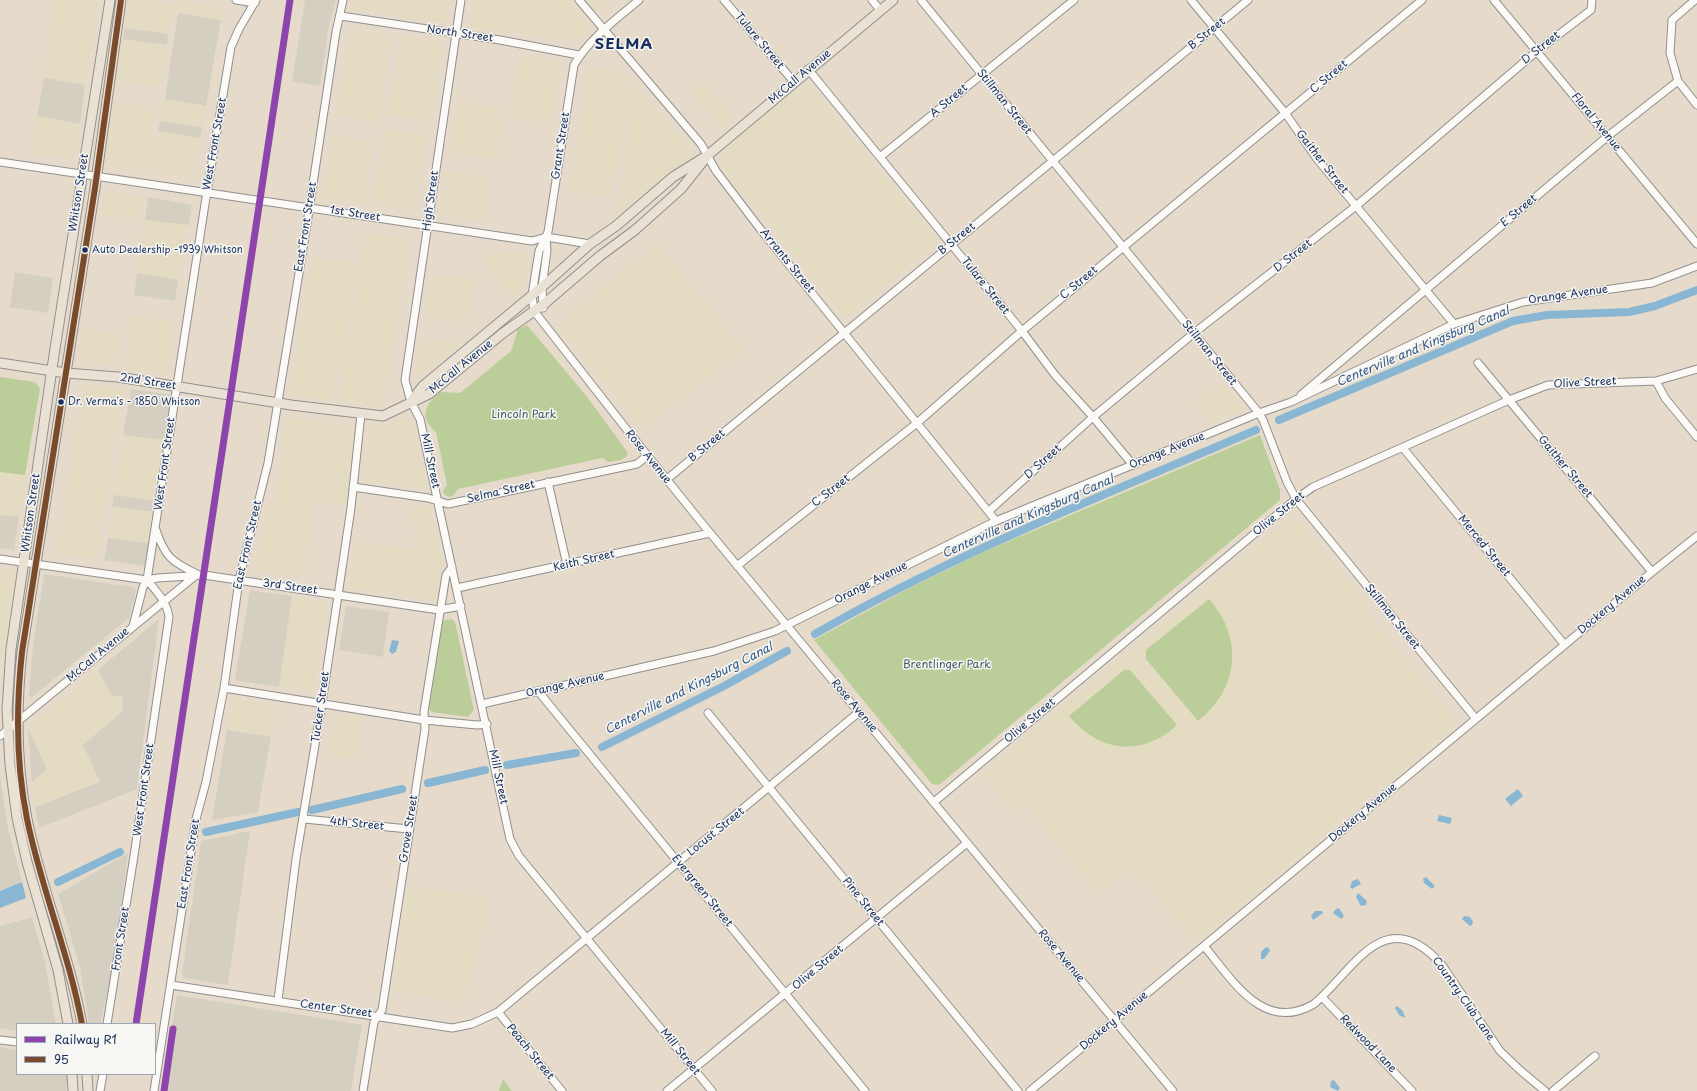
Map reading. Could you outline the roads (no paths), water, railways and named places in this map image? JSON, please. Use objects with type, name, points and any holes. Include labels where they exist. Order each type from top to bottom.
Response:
[{"type":"main road","name":"Whitson Street","points":[[68,1023],[58,970],[27,862],[17,818],[11,777],[8,730],[11,649],[82,174],[110,0]]},
{"type":"main road","name":"Whitson Street","points":[[82,1023],[72,979],[27,818],[22,783],[18,721],[20,673],[96,176],[121,0]]},
{"type":"main road","name":"McCall Avenue","points":[[412,402],[423,386],[542,287],[590,244],[616,226],[673,177],[708,155],[808,69],[893,0]]},
{"type":"main road","name":"McCall Avenue","points":[[412,402],[429,394],[503,333],[538,314],[544,304],[595,260],[635,230],[676,194],[708,155]]},
{"type":"main road","name":"2nd Street","points":[[0,363],[66,373],[118,377],[278,403],[361,414],[383,416],[412,402]]},
{"type":"main road","points":[[72,1075],[72,1091]]},
{"type":"main road","points":[[87,1075],[88,1091]]},
{"type":"street","points":[[236,0],[256,1]]},
{"type":"street","name":"East Front Street","points":[[154,1091],[196,819],[206,782],[224,688],[239,580],[266,473],[336,32],[343,0]]},
{"type":"street","name":"High Street","points":[[412,402],[405,380],[461,0]]},
{"type":"street","name":"Arrants Street","points":[[579,0],[701,144],[716,171],[996,521]]},
{"type":"street","points":[[579,55],[605,29],[639,0]]},
{"type":"street","name":"Tulare Street","points":[[724,0],[794,82]]},
{"type":"street","points":[[872,0],[880,10]]},
{"type":"street","name":"Stillman Street","points":[[921,0],[1258,413],[1263,420],[1287,482],[1296,499],[1476,719]]},
{"type":"street","name":"A Street","points":[[880,158],[1074,0]]},
{"type":"street","name":"Gaither Street","points":[[1191,0],[1286,114],[1317,159],[1454,324]]},
{"type":"street","name":"B Street","points":[[666,480],[1248,0]]},
{"type":"street","name":"C Street","points":[[737,566],[917,423],[1022,331],[1422,0]]},
{"type":"street","name":"Floral Avenue","points":[[1494,0],[1697,244]]},
{"type":"street","name":"D Street","points":[[988,511],[1093,417],[1194,333],[1356,206],[1537,51],[1591,10],[1592,0]]},
{"type":"street","points":[[1695,0],[1672,20],[1670,53],[1678,82],[1697,104]]},
{"type":"street","name":"West Front Street","points":[[134,856],[169,617],[168,609],[164,600],[147,580],[156,529],[176,387],[231,47],[239,29],[256,1]]},
{"type":"street","name":"North Street","points":[[340,16],[457,33],[579,55]]},
{"type":"street","name":"Grant Street","points":[[538,314],[532,294],[539,251],[546,237],[549,224],[571,81],[574,65],[579,55]]},
{"type":"street","name":"Tulare Street","points":[[808,69],[1022,331],[1055,375],[1093,417],[1133,465]]},
{"type":"street","name":"E Street","points":[[1291,402],[1608,136],[1678,82]]},
{"type":"street","name":"1st Street","points":[[0,162],[534,241],[546,237],[590,244]]},
{"type":"street","name":"Grant Street","points":[[544,304],[542,287],[547,251],[546,237]]},
{"type":"street","name":"Orange Avenue","points":[[482,704],[714,651],[786,626],[996,521],[1258,413],[1291,402],[1454,324],[1523,302],[1652,283],[1697,266]]},
{"type":"street","name":"Rose Avenue","points":[[538,314],[553,336],[666,480],[1173,1091]]},
{"type":"street","name":"Gaither Street","points":[[1478,363],[1652,572]]},
{"type":"street","name":"Olive Street","points":[[934,802],[1296,499],[1313,487],[1538,388],[1557,384],[1656,381],[1697,369]]},
{"type":"street","points":[[1656,381],[1665,398],[1697,437]]},
{"type":"street","name":"Mill Street","points":[[412,402],[420,419],[439,502],[513,848],[712,1091]]},
{"type":"street","name":"Tucker Street","points":[[278,1000],[296,859],[322,703],[353,487],[361,414]]},
{"type":"street","name":"Merced Street","points":[[1403,448],[1564,644]]},
{"type":"street","name":"Selma Street","points":[[353,487],[417,496],[448,504],[637,464],[647,456]]},
{"type":"street","points":[[548,482],[567,565]]},
{"type":"street","points":[[156,529],[169,558],[177,565],[197,574]]},
{"type":"street","name":"Keith Street","points":[[457,588],[710,533]]},
{"type":"street","name":"Dockery Avenue","points":[[1030,1091],[1564,644],[1697,536]]},
{"type":"street","name":"3rd Street","points":[[0,559],[147,580],[197,574],[439,610],[461,606]]},
{"type":"street","name":"Grove Street","points":[[363,1091],[374,1022],[382,1010],[425,729],[424,720],[439,610],[446,575],[452,567]]},
{"type":"street","name":"McCall Avenue","points":[[0,736],[197,574]]},
{"type":"street","points":[[133,626],[143,587],[147,580]]},
{"type":"street","points":[[224,688],[424,720],[477,725],[487,724]]},
{"type":"street","name":"Evergreen Street","points":[[538,691],[866,1091]]},
{"type":"street","name":"Locust Street","points":[[498,1012],[859,712]]},
{"type":"street","name":"Pine Street","points":[[708,713],[1018,1091]]},
{"type":"street","name":"4th Street","points":[[304,818],[409,829]]},
{"type":"street","name":"Olive Street","points":[[667,1091],[967,843]]},
{"type":"street","name":"Front Street","points":[[108,1023],[134,856]]},
{"type":"street","name":"Country Club Lane","points":[[1204,946],[1247,997],[1267,1009],[1282,1013],[1296,1012],[1305,1009],[1322,997],[1359,956],[1371,947],[1392,940],[1405,941],[1418,945],[1434,956],[1442,965],[1500,1051],[1545,1091]]},
{"type":"street","name":"Center Street","points":[[171,985],[278,1000],[452,1028],[472,1024],[498,1012]]},
{"type":"street","name":"Redwood Lane","points":[[1322,997],[1412,1091]]},
{"type":"street","name":"Peach Street","points":[[498,1012],[562,1091]]},
{"type":"street","points":[[0,1040],[16,1042]]},
{"type":"street","points":[[1553,1091],[1595,1056]]},
{"type":"street","points":[[100,1091],[103,1075]]},
{"type":"water","points":[[392,640],[399,641],[396,652],[392,654],[389,651]]},
{"type":"water","points":[[1518,789],[1523,796],[1511,806],[1505,799]]},
{"type":"water","points":[[1439,815],[1452,818],[1450,824],[1437,821]]},
{"type":"water","points":[[1426,877],[1435,886],[1432,889],[1424,883],[1423,879]]},
{"type":"water","points":[[1358,879],[1361,884],[1352,889],[1350,887],[1352,881]]},
{"type":"water","points":[[22,882],[26,898],[0,908],[0,891]]},
{"type":"water","points":[[1358,893],[1367,901],[1366,905],[1361,906],[1356,897]]},
{"type":"water","points":[[1339,908],[1344,916],[1341,919],[1333,913]]},
{"type":"water","points":[[1315,911],[1322,911],[1323,913],[1313,920],[1311,916]]},
{"type":"water","points":[[1464,916],[1470,917],[1473,922],[1472,925],[1470,926],[1462,919]]},
{"type":"water","points":[[1266,947],[1269,948],[1270,951],[1264,959],[1261,959],[1261,952]]},
{"type":"water","points":[[1397,1006],[1403,1011],[1405,1018],[1399,1015],[1395,1008]]},
{"type":"water","points":[[1334,1080],[1340,1088],[1338,1091],[1330,1087],[1331,1081]]},
{"type":"waterway","name":"Centerville and Kingsburg Canal","points":[[1279,420],[1513,321],[1547,315],[1629,312],[1655,306],[1697,290]]},
{"type":"waterway","name":"Centerville and Kingsburg Canal","points":[[815,634],[922,577],[977,551],[1088,501],[1256,430]]},
{"type":"waterway","name":"Centerville and Kingsburg Canal","points":[[602,747],[724,686],[787,651]]},
{"type":"waterway","name":"Centerville and Kingsburg Canal","points":[[507,765],[576,753]]},
{"type":"waterway","name":"Centerville and Kingsburg Canal","points":[[428,783],[485,770]]},
{"type":"waterway","name":"Centerville and Kingsburg Canal","points":[[312,810],[402,789]]},
{"type":"waterway","name":"Centerville and Kingsburg Canal","points":[[206,832],[298,812]]},
{"type":"waterway","name":"Centerville and Kingsburg Canal","points":[[58,882],[120,852]]},
{"type":"rail line","name":"R1","points":[[136,1023],[290,0]]},
{"type":"rail line","name":"R1","points":[[164,1091],[173,1029]]},
{"type":"place","name":"Auto Dealership -1939 Whitson","points":[[85,250]]},
{"type":"place","name":"Dr. Verma's - 1850 Whitson","points":[[61,402]]},
{"type":"district","name":"SELMA","points":[[624,45]]},
{"type":"park label","name":"Lincoln Park","points":[[524,415]]},
{"type":"park label","name":"Brentlinger Park","points":[[947,665]]}]
